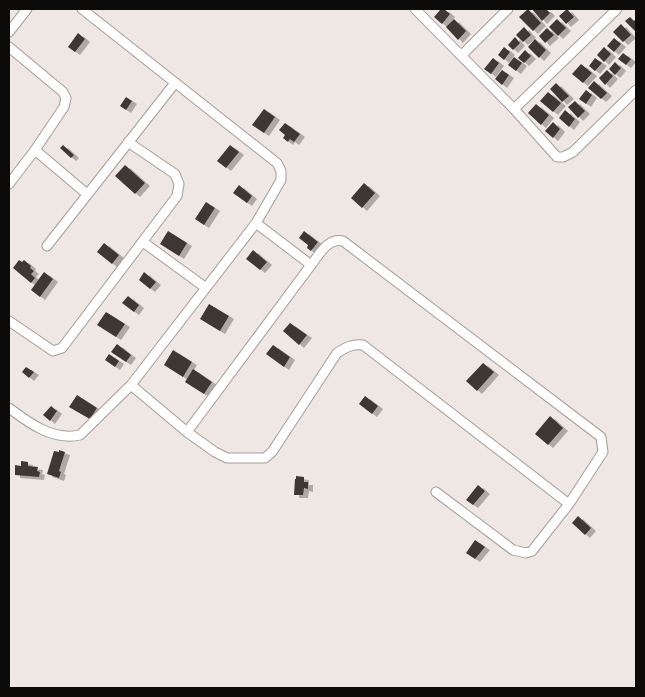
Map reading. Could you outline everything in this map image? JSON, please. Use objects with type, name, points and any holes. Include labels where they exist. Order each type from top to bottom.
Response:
[{"type":"street","points":[[9,32],[27,9]]},
{"type":"street","points":[[9,408],[31,424],[58,435],[70,437],[80,435],[131,386],[256,223],[281,180],[281,172],[277,163],[82,9]]},
{"type":"street","points":[[416,9],[514,109],[557,157],[563,157],[573,152],[636,90]]},
{"type":"street","points":[[462,55],[508,9]]},
{"type":"street","points":[[514,109],[617,9]]},
{"type":"street","points":[[9,47],[63,92],[66,98],[64,107],[9,184]]},
{"type":"street","points":[[47,246],[175,83]]},
{"type":"street","points":[[9,320],[53,351],[59,351],[177,196],[179,184],[175,174],[128,142]]},
{"type":"street","points":[[35,150],[88,194]]},
{"type":"street","points":[[256,223],[311,265]]},
{"type":"street","points":[[186,432],[329,243],[337,240],[343,241],[601,436],[603,452],[569,504],[532,551],[526,553],[513,550],[436,492]]},
{"type":"street","points":[[143,242],[206,288]]},
{"type":"street","points":[[131,386],[186,432],[227,458],[264,458],[272,452],[337,353],[348,346],[362,345],[569,504]]},
{"type":"building","points":[[441,9],[450,14],[442,24],[434,17]]},
{"type":"building","points":[[528,9],[541,23],[533,31],[519,17]]},
{"type":"building","points":[[532,9],[546,9],[550,13],[542,21]]},
{"type":"building","points":[[567,9],[574,17],[566,24],[559,16]]},
{"type":"building","points":[[630,17],[634,21],[636,19],[635,31],[625,21]]},
{"type":"building","points":[[454,19],[466,31],[458,40],[446,27]]},
{"type":"building","points":[[557,19],[566,28],[558,36],[549,27]]},
{"type":"building","points":[[621,24],[631,35],[623,42],[613,32]]},
{"type":"building","points":[[524,27],[531,35],[523,42],[516,35]]},
{"type":"building","points":[[547,28],[554,35],[545,43],[539,36]]},
{"type":"building","points":[[78,33],[85,39],[75,52],[68,47]]},
{"type":"building","points":[[515,37],[520,43],[513,50],[508,45]]},
{"type":"building","points":[[614,38],[621,44],[614,52],[607,46]]},
{"type":"building","points":[[535,39],[546,50],[539,58],[528,47]]},
{"type":"building","points":[[504,47],[510,52],[504,60],[498,55]]},
{"type":"building","points":[[604,47],[611,54],[604,62],[597,55]]},
{"type":"building","points":[[525,50],[531,56],[524,63],[518,58]]},
{"type":"building","points":[[623,53],[631,59],[626,65],[618,59]]},
{"type":"building","points":[[514,57],[522,63],[516,71],[508,65]]},
{"type":"building","points":[[493,58],[499,63],[491,74],[484,69]]},
{"type":"building","points":[[595,58],[602,63],[595,71],[589,66]]},
{"type":"building","points":[[615,62],[621,68],[615,75],[609,69]]},
{"type":"building","points":[[581,64],[592,73],[583,83],[572,74]]},
{"type":"building","points":[[502,70],[509,75],[502,85],[495,79]]},
{"type":"building","points":[[607,70],[613,76],[605,85],[599,78]]},
{"type":"building","points":[[594,81],[607,93],[601,99],[588,88]]},
{"type":"building","points":[[556,83],[569,96],[562,102],[550,89]]},
{"type":"building","points":[[586,90],[592,95],[586,104],[579,99]]},
{"type":"building","points":[[548,92],[561,103],[553,112],[540,101]]},
{"type":"building","points":[[126,97],[132,101],[126,110],[120,106]]},
{"type":"building","points":[[575,101],[585,111],[578,118],[568,107]]},
{"type":"building","points":[[536,104],[549,115],[541,125],[528,113]]},
{"type":"building","points":[[264,109],[275,117],[264,133],[252,125]]},
{"type":"building","points":[[565,110],[575,119],[569,127],[559,118]]},
{"type":"building","points":[[553,122],[560,129],[553,138],[545,131]]},
{"type":"building","points":[[285,123],[300,134],[294,142],[290,139],[288,142],[283,138],[285,135],[279,130]]},
{"type":"building","points":[[63,145],[74,155],[71,158],[60,148]]},
{"type":"building","points":[[230,145],[239,152],[226,168],[217,161]]},
{"type":"building","points":[[125,165],[145,183],[135,194],[115,176]]},
{"type":"building","points":[[364,183],[375,193],[362,208],[351,198]]},
{"type":"building","points":[[239,185],[252,196],[247,203],[233,193]]},
{"type":"building","points":[[206,202],[215,208],[204,225],[195,219]]},
{"type":"building","points":[[168,231],[187,243],[179,256],[160,244]]},
{"type":"building","points":[[304,231],[318,242],[311,251],[307,248],[308,245],[299,238]]},
{"type":"building","points":[[104,243],[119,255],[112,264],[97,252]]},
{"type":"building","points":[[253,250],[267,262],[260,270],[246,259]]},
{"type":"building","points":[[19,260],[22,262],[24,260],[34,271],[31,274],[35,278],[31,283],[13,268]]},
{"type":"building","points":[[44,272],[53,279],[40,297],[31,290]]},
{"type":"building","points":[[144,272],[156,282],[150,289],[139,280]]},
{"type":"building","points":[[128,296],[139,305],[134,312],[122,303]]},
{"type":"building","points":[[209,304],[229,316],[220,331],[200,319]]},
{"type":"building","points":[[106,312],[125,324],[116,337],[97,325]]},
{"type":"building","points":[[290,323],[307,335],[299,345],[283,331]]},
{"type":"building","points":[[117,344],[131,355],[126,362],[111,352]]},
{"type":"building","points":[[273,345],[290,357],[284,367],[266,354]]},
{"type":"building","points":[[173,350],[192,362],[183,377],[164,365]]},
{"type":"building","points":[[109,354],[119,361],[115,367],[105,360]]},
{"type":"building","points":[[483,363],[494,372],[477,391],[466,381]]},
{"type":"building","points":[[26,367],[34,372],[29,378],[22,372]]},
{"type":"building","points":[[193,369],[212,382],[204,394],[185,382]]},
{"type":"building","points":[[77,395],[97,408],[90,419],[69,407]]},
{"type":"building","points":[[365,396],[378,406],[372,414],[359,404]]},
{"type":"building","points":[[51,406],[57,411],[50,421],[43,415]]},
{"type":"building","points":[[550,416],[563,428],[548,445],[535,434]]},
{"type":"building","points":[[59,450],[65,452],[59,471],[61,472],[59,478],[47,474],[54,451],[59,452]]},
{"type":"building","points":[[21,461],[28,462],[28,466],[38,467],[39,477],[15,475],[15,465],[21,466]]},
{"type":"building","points":[[296,476],[304,477],[304,482],[308,482],[308,489],[304,488],[303,495],[294,495]]},
{"type":"building","points":[[478,485],[485,491],[473,505],[466,500]]},
{"type":"building","points":[[578,516],[591,528],[585,535],[572,523]]},
{"type":"building","points":[[475,540],[485,547],[475,559],[466,553]]}]
